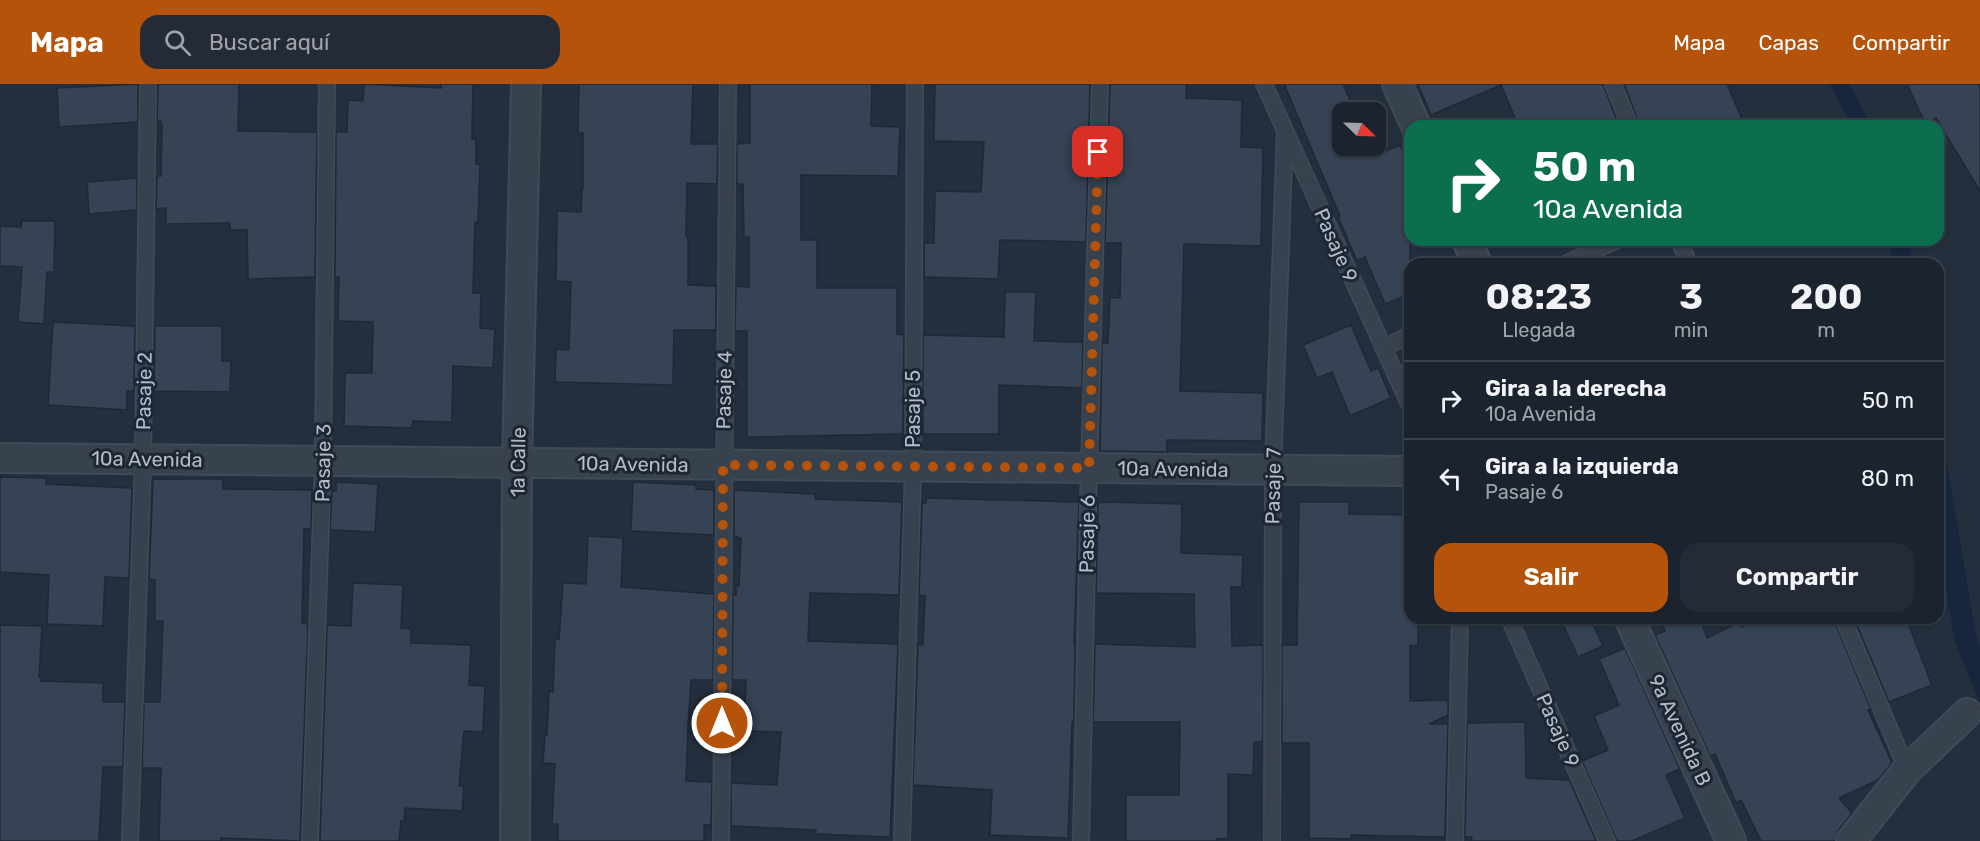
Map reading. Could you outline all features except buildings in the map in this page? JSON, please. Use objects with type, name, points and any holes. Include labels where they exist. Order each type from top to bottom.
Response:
[{"type":"street","name":"1a Calle","points":[[515,841],[517,463],[526,84]]},
{"type":"street","points":[[1397,84],[1413,120]]},
{"type":"street","name":"10a Avenida","points":[[0,458],[1404,471]]},
{"type":"street","name":"9a Avenida B","points":[[1632,624],[1731,841]]},
{"type":"street","points":[[1851,841],[1907,770],[1967,713]]},
{"type":"lane","name":"Pasaje 2","points":[[130,841],[143,459],[148,84]]},
{"type":"lane","name":"Pasaje 3","points":[[310,841],[324,461],[327,84]]},
{"type":"lane","name":"Pasaje 4","points":[[721,841],[728,84]]},
{"type":"lane","name":"Pasaje 5","points":[[903,841],[913,466],[915,84]]},
{"type":"lane","name":"Pasaje 6","points":[[1081,841],[1100,84]]},
{"type":"lane","name":"Pasaje 9","points":[[1264,84],[1404,393]]},
{"type":"lane","points":[[1612,84],[1627,120]]},
{"type":"lane","name":"Pasaje 7","points":[[1272,841],[1273,470],[1285,131]]},
{"type":"lane","points":[[1578,258],[1604,246]]},
{"type":"lane","points":[[1383,348],[1404,338]]},
{"type":"lane","points":[[1455,841],[1460,624]]},
{"type":"lane","name":"Pasaje 9","points":[[1512,624],[1607,841]]},
{"type":"lane","points":[[1846,624],[1907,770]]},
{"type":"water","points":[[1830,84],[1849,84],[1869,120],[1849,120]]},
{"type":"water","points":[[1890,246],[1910,246],[1912,258],[1892,258]]},
{"type":"water","points":[[1944,447],[1976,635],[1980,646],[1980,703],[1955,643],[1944,576]]},
{"type":"route","points":[[722,723],[723,465],[1089,468],[1098,152]]}]
